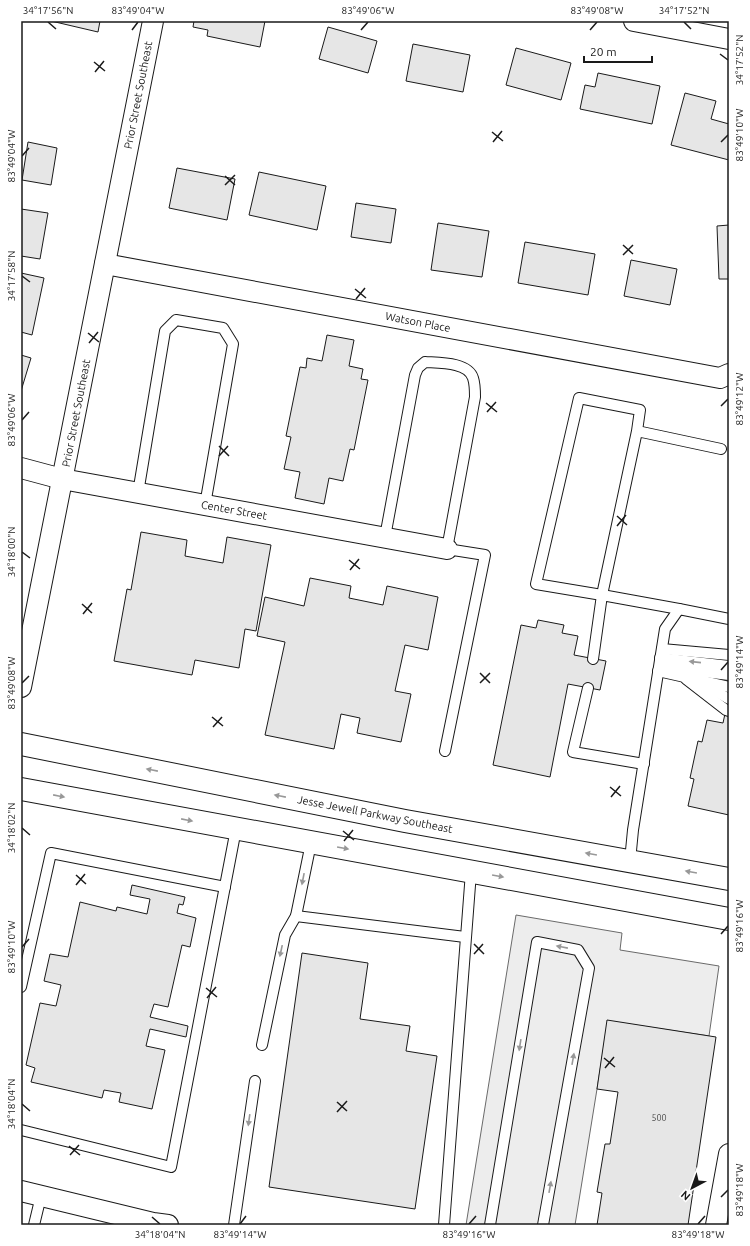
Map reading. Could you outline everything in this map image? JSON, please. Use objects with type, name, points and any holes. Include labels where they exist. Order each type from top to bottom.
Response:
[{"type":"main road","name":"Jesse Jewell Parkway Southeast","points":[[21,744],[405,821],[729,879]]},
{"type":"main road","points":[[21,789],[729,919]]},
{"type":"street","name":"Prior Street Southeast","points":[[21,687],[153,21]]},
{"type":"street","points":[[634,21],[729,39]]},
{"type":"street","name":"Watson Place","points":[[105,264],[720,378],[729,374]]},
{"type":"street","name":"Center Street","points":[[21,468],[62,479],[447,549]]},
{"type":"street","points":[[716,1225],[729,1154]]},
{"type":"street","points":[[21,1191],[158,1224]]},
{"type":"lane","points":[[138,493],[165,331],[176,320],[222,328],[233,344],[205,505]]},
{"type":"lane","points":[[385,538],[415,375],[418,368],[425,362],[464,367],[473,377],[475,397],[447,549],[485,555],[445,751]]},
{"type":"lane","points":[[594,659],[602,595],[637,431],[640,410],[579,398],[536,584],[602,595],[729,619]]},
{"type":"lane","points":[[637,431],[721,449]]},
{"type":"lane","points":[[630,861],[633,830],[665,630],[679,609]]},
{"type":"lane","points":[[660,661],[729,655]]},
{"type":"lane","points":[[660,661],[729,666]]},
{"type":"lane","points":[[660,661],[729,675]]},
{"type":"lane","points":[[660,661],[729,711]]},
{"type":"lane","points":[[684,677],[729,687]]},
{"type":"lane","points":[[697,680],[729,700]]},
{"type":"lane","points":[[588,688],[573,752],[644,764]]},
{"type":"lane","points":[[21,1130],[171,1167],[236,829]]},
{"type":"lane","points":[[262,1045],[285,935],[296,916],[311,842]]},
{"type":"lane","points":[[21,987],[24,955],[51,853],[225,887]]},
{"type":"lane","points":[[444,1225],[471,872]]},
{"type":"lane","points":[[296,916],[465,937]]},
{"type":"lane","points":[[490,1225],[537,942],[578,950],[589,968],[543,1225]]},
{"type":"lane","points":[[234,1225],[255,1081]]},
{"type":"lane","points":[[34,1225],[41,1196]]},
{"type":"shaded area","points":[[516,915],[622,933],[620,950],[719,966],[709,1036],[608,1021],[575,1225],[466,1225]]},
{"type":"building","points":[[51,21],[100,21],[98,32]]},
{"type":"building","points":[[194,21],[265,21],[260,47],[207,36],[208,30],[193,27]]},
{"type":"building","points":[[328,27],[377,41],[368,73],[319,59]]},
{"type":"building","points":[[413,44],[470,55],[463,92],[406,81]]},
{"type":"building","points":[[516,48],[571,63],[561,100],[506,85]]},
{"type":"building","points":[[598,73],[660,86],[652,124],[580,109],[585,85],[595,87]]},
{"type":"building","points":[[685,93],[716,101],[711,119],[729,124],[729,160],[671,145]]},
{"type":"building","points":[[28,142],[57,148],[51,185],[22,180]]},
{"type":"building","points":[[177,168],[235,179],[227,220],[169,208]]},
{"type":"building","points":[[259,172],[326,186],[317,230],[249,215]]},
{"type":"building","points":[[356,203],[396,209],[391,243],[351,237]]},
{"type":"building","points":[[21,209],[48,213],[40,259],[21,256]]},
{"type":"building","points":[[438,223],[489,231],[482,277],[431,270]]},
{"type":"building","points":[[729,225],[729,279],[719,279],[717,226]]},
{"type":"building","points":[[525,242],[595,254],[588,295],[518,283]]},
{"type":"building","points":[[631,260],[677,269],[670,305],[624,296]]},
{"type":"building","points":[[21,273],[44,278],[32,335],[21,332]]},
{"type":"building","points":[[327,335],[354,340],[349,366],[363,369],[361,379],[368,380],[354,450],[350,449],[343,481],[329,478],[324,504],[295,498],[300,472],[284,469],[291,437],[286,436],[300,367],[306,368],[307,358],[322,361]]},
{"type":"building","points":[[21,355],[31,358],[21,391]]},
{"type":"building","points":[[141,532],[187,540],[185,556],[223,563],[227,537],[271,545],[256,631],[245,629],[239,668],[195,660],[192,675],[114,661],[127,589],[131,590]]},
{"type":"building","points":[[310,578],[351,586],[349,598],[383,605],[387,586],[438,597],[428,650],[405,645],[395,691],[411,694],[401,742],[357,733],[360,718],[341,714],[334,749],[265,735],[285,642],[257,636],[265,597],[304,606]]},
{"type":"building","points":[[538,620],[564,625],[562,633],[578,636],[574,655],[606,661],[600,690],[568,684],[550,777],[493,765],[521,625],[536,628]]},
{"type":"building","points":[[729,695],[729,815],[688,806],[694,779],[690,778],[698,741],[702,742],[707,720],[723,723]]},
{"type":"building","points":[[132,885],[185,897],[183,905],[179,904],[177,913],[196,918],[190,947],[182,945],[168,1007],[154,1004],[150,1017],[188,1026],[186,1037],[150,1029],[146,1046],[165,1050],[152,1109],[119,1102],[121,1093],[104,1090],[102,1098],[31,1082],[35,1068],[26,1065],[40,1003],[56,1006],[61,985],[44,981],[50,954],[68,957],[80,902],[116,911],[117,907],[147,914],[150,899],[130,895]]},
{"type":"building","points":[[302,953],[368,963],[360,1019],[410,1026],[406,1051],[437,1056],[415,1209],[269,1187]]},
{"type":"building","points":[[607,1020],[716,1037],[688,1225],[597,1225],[602,1193],[597,1192],[605,1144],[610,1144],[618,1092],[597,1089]]}]
